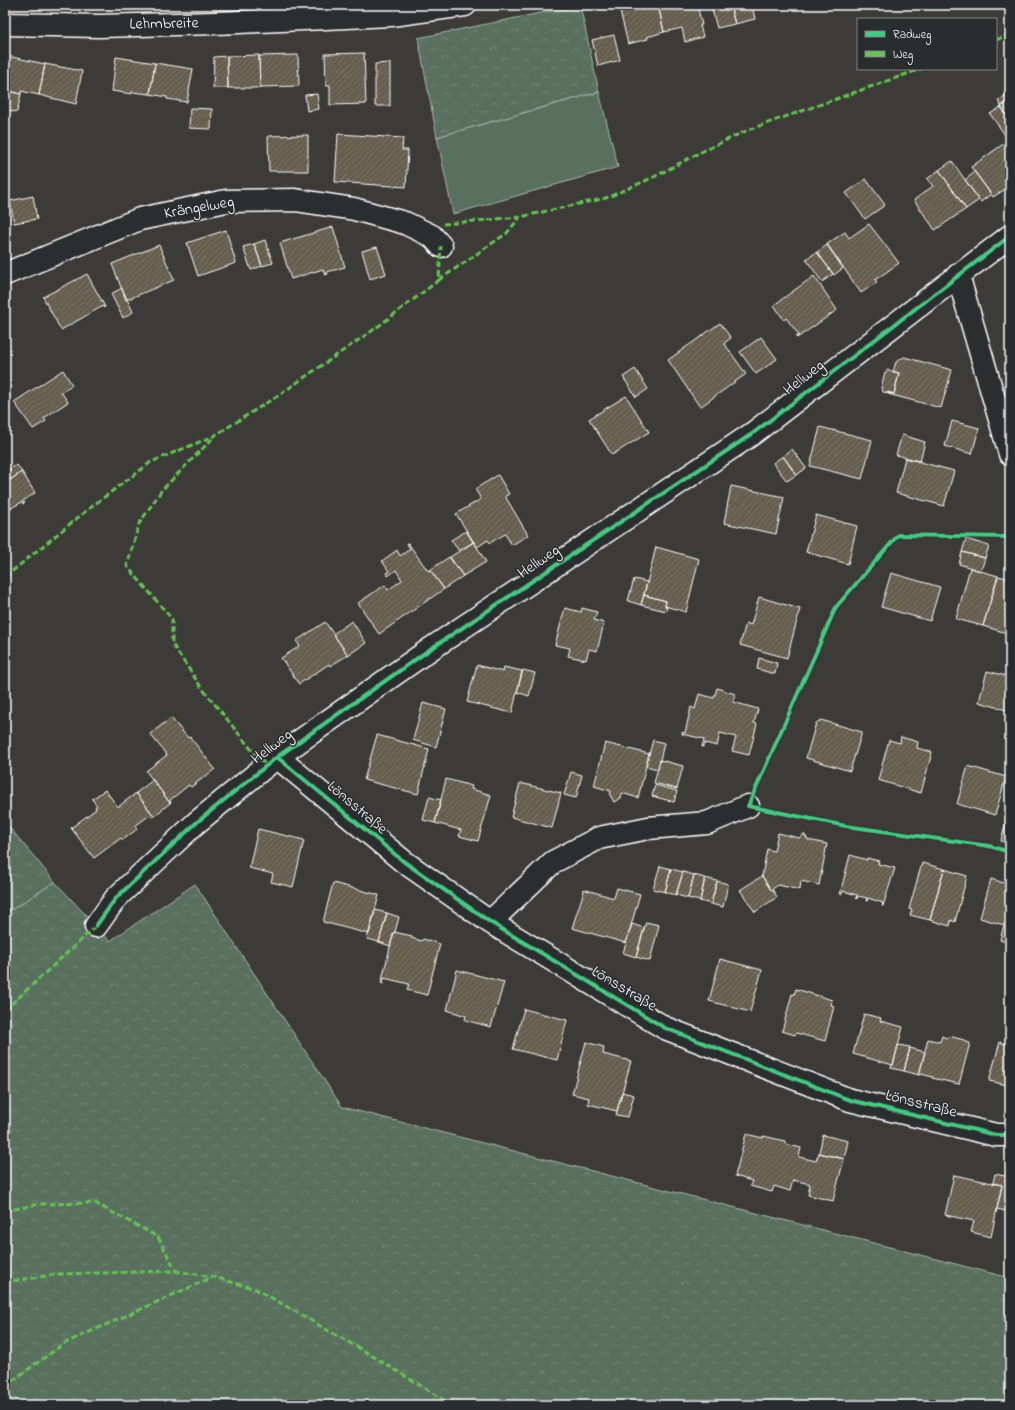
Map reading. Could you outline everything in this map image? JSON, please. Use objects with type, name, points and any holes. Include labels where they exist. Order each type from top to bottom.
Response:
[{"type":"street","name":"Lehmbreite","points":[[5,24],[99,26],[216,23],[391,15],[465,5]]},
{"type":"street","name":"Krängelweg","points":[[5,274],[140,219],[226,201],[295,200],[354,209],[405,223],[432,236],[441,246]]},
{"type":"street","name":"Hellweg","points":[[96,926],[116,898],[196,823],[277,757],[429,650],[752,434],[1010,236]]},
{"type":"street","points":[[958,275],[1010,454]]},
{"type":"street","name":"Lönsstraße","points":[[277,757],[403,861],[490,922],[665,1028],[850,1100],[996,1135],[1010,1135]]},
{"type":"street","points":[[490,922],[553,862],[599,838],[648,828],[707,823],[748,806]]},
{"type":"green space","points":[[580,5],[599,92],[437,137],[418,38]]},
{"type":"green space","points":[[599,92],[618,167],[453,214],[437,137]]},
{"type":"green space","points":[[5,822],[55,882],[5,914]]},
{"type":"green space","points":[[55,882],[110,941],[195,884],[342,1107],[1010,1278],[1010,1405],[5,1405],[5,914]]},
{"type":"building","points":[[643,5],[658,5],[664,32],[647,37],[648,39],[628,44],[620,11]]},
{"type":"building","points":[[658,5],[697,5],[702,25],[700,25],[703,37],[685,42],[682,28],[664,32]]},
{"type":"building","points":[[708,5],[730,5],[735,24],[717,28],[711,6],[698,8]]},
{"type":"building","points":[[730,5],[752,5],[755,19],[735,24]]},
{"type":"building","points":[[614,35],[620,60],[598,66],[592,40]]},
{"type":"building","points":[[364,53],[366,104],[330,105],[330,85],[326,86],[325,54]]},
{"type":"building","points":[[259,55],[260,88],[228,88],[227,56]]},
{"type":"building","points":[[298,55],[299,86],[260,87],[259,56]]},
{"type":"building","points":[[7,56],[45,64],[39,95],[21,91],[21,94],[5,90],[5,66]]},
{"type":"building","points":[[227,56],[228,88],[213,88],[214,57]]},
{"type":"building","points":[[116,57],[155,63],[150,94],[132,92],[132,94],[112,91]]},
{"type":"building","points":[[155,63],[193,69],[187,102],[167,99],[167,97],[150,94]]},
{"type":"building","points":[[390,63],[390,106],[375,106],[375,64]]},
{"type":"building","points":[[45,64],[82,71],[76,104],[39,95]]},
{"type":"building","points":[[5,90],[21,94],[17,112],[5,110]]},
{"type":"building","points":[[1010,92],[1010,100],[1001,106],[998,101]]},
{"type":"building","points":[[317,94],[319,109],[307,111],[305,95]]},
{"type":"building","points":[[1010,100],[1010,120],[1001,107]]},
{"type":"building","points":[[1001,107],[1010,120],[1010,137],[1008,139],[990,114]]},
{"type":"building","points":[[190,108],[212,109],[211,129],[189,128]]},
{"type":"building","points":[[338,134],[403,138],[402,150],[408,150],[406,187],[335,182]]},
{"type":"building","points":[[308,135],[308,171],[269,171],[268,136]]},
{"type":"building","points":[[1009,140],[1010,186],[993,197],[971,167]]},
{"type":"building","points":[[952,161],[979,200],[966,209],[939,170]]},
{"type":"building","points":[[939,170],[966,209],[935,230],[914,200],[933,186],[927,179]]},
{"type":"building","points":[[975,172],[991,194],[981,202],[965,180]]},
{"type":"building","points":[[866,179],[885,205],[865,219],[846,193]]},
{"type":"building","points":[[33,196],[37,219],[14,223],[10,201]]},
{"type":"building","points":[[869,224],[899,263],[875,280],[877,282],[861,293],[827,244],[845,232],[849,238]]},
{"type":"building","points":[[333,227],[345,267],[327,272],[328,274],[325,275],[323,269],[291,279],[280,243]]},
{"type":"building","points":[[226,230],[236,263],[198,276],[187,243]]},
{"type":"building","points":[[265,240],[273,263],[262,266],[254,244]]},
{"type":"building","points":[[254,244],[262,266],[251,270],[243,247]]},
{"type":"building","points":[[159,245],[174,280],[126,300],[112,264]]},
{"type":"building","points":[[827,245],[843,268],[834,275],[817,252]]},
{"type":"building","points":[[377,247],[386,274],[370,279],[362,251]]},
{"type":"building","points":[[817,252],[833,274],[822,282],[806,259]]},
{"type":"building","points":[[87,274],[105,307],[104,308],[103,306],[61,330],[43,297]]},
{"type":"building","points":[[814,276],[837,310],[797,338],[796,337],[799,335],[786,318],[784,320],[774,305]]},
{"type":"building","points":[[122,288],[133,312],[123,318],[111,294]]},
{"type":"building","points":[[720,323],[731,338],[724,343],[746,374],[700,407],[668,360]]},
{"type":"building","points":[[761,337],[777,359],[756,374],[740,352]]},
{"type":"building","points":[[904,357],[952,370],[941,408],[888,394],[888,392],[894,394],[899,373],[893,372],[896,362]]},
{"type":"building","points":[[635,369],[648,389],[636,397],[623,377]]},
{"type":"building","points":[[63,370],[72,385],[61,392],[68,402],[44,418],[46,421],[33,429],[14,402]]},
{"type":"building","points":[[888,370],[899,373],[894,394],[883,392],[881,388],[885,372]]},
{"type":"building","points":[[626,396],[649,432],[612,455],[589,419]]},
{"type":"building","points":[[952,421],[979,428],[972,454],[945,446]]},
{"type":"building","points":[[820,427],[872,440],[862,479],[810,466]]},
{"type":"building","points":[[902,435],[925,442],[920,461],[896,455]]},
{"type":"building","points":[[792,449],[806,468],[797,475],[783,456]]},
{"type":"building","points":[[783,456],[796,475],[787,481],[773,463]]},
{"type":"building","points":[[905,458],[954,471],[944,506],[896,493]]},
{"type":"building","points":[[17,465],[22,472],[5,483],[5,472]]},
{"type":"building","points":[[22,472],[35,493],[23,501],[25,503],[23,504],[22,502],[11,508],[5,498],[5,483]]},
{"type":"building","points":[[498,475],[509,494],[505,496],[528,535],[512,545],[505,534],[490,543],[488,540],[477,547],[456,514],[481,499],[475,489]]},
{"type":"building","points":[[731,486],[784,497],[776,534],[724,523]]},
{"type":"building","points":[[5,498],[11,508],[5,512]]},
{"type":"building","points":[[816,515],[857,526],[848,564],[806,552]]},
{"type":"building","points":[[466,531],[473,542],[459,551],[451,540]]},
{"type":"building","points":[[966,539],[989,546],[985,558],[962,552]]},
{"type":"building","points":[[474,542],[486,562],[463,576],[450,557]]},
{"type":"building","points":[[407,543],[444,589],[379,634],[358,603],[385,585],[388,590],[402,580],[396,570],[388,576],[386,573],[389,571],[382,561],[397,550],[400,556],[410,549]]},
{"type":"building","points":[[656,547],[699,559],[686,612],[665,606],[666,601],[644,595]]},
{"type":"building","points":[[962,552],[985,558],[981,571],[959,564]]},
{"type":"building","points":[[449,557],[463,576],[444,589],[430,570]]},
{"type":"building","points":[[970,568],[998,576],[983,626],[956,619]]},
{"type":"building","points":[[891,573],[940,587],[930,621],[881,607]]},
{"type":"building","points":[[998,576],[1010,579],[1010,634],[983,626]]},
{"type":"building","points":[[634,579],[647,582],[641,605],[628,601]]},
{"type":"building","points":[[644,595],[666,601],[666,611],[641,605]]},
{"type":"building","points":[[759,597],[800,609],[787,658],[740,645],[746,623],[751,625]]},
{"type":"building","points":[[565,608],[581,612],[582,608],[597,612],[594,620],[604,623],[597,651],[589,649],[586,660],[568,656],[570,648],[555,645]]},
{"type":"building","points":[[352,621],[366,643],[348,655],[333,634]]},
{"type":"building","points":[[325,622],[348,655],[330,666],[329,664],[299,684],[281,658],[300,646],[296,641]]},
{"type":"building","points":[[759,658],[777,663],[775,674],[757,669]]},
{"type":"building","points":[[477,665],[503,672],[504,667],[522,671],[512,713],[467,702]]},
{"type":"building","points":[[523,670],[535,673],[529,696],[517,692]]},
{"type":"building","points":[[987,671],[1010,677],[1010,711],[979,702]]},
{"type":"building","points":[[717,688],[735,694],[733,702],[758,709],[754,723],[757,724],[749,755],[732,751],[736,737],[720,733],[717,746],[705,743],[702,747],[704,739],[682,734],[682,732],[685,733],[691,707],[695,709],[699,694],[714,698]]},
{"type":"building","points":[[423,703],[446,709],[436,747],[413,740]]},
{"type":"building","points":[[171,718],[188,738],[190,737],[215,769],[191,787],[189,785],[170,800],[170,803],[146,771],[167,755],[150,734]]},
{"type":"building","points":[[821,720],[862,732],[850,771],[806,758],[816,723]]},
{"type":"building","points":[[377,735],[429,749],[418,794],[364,780]]},
{"type":"building","points":[[901,737],[918,742],[917,748],[932,752],[921,793],[878,780],[889,740],[900,743]]},
{"type":"building","points":[[653,740],[664,743],[658,769],[646,766]]},
{"type":"building","points":[[605,743],[649,754],[638,798],[622,793],[621,798],[614,802],[610,795],[611,791],[594,786]]},
{"type":"building","points":[[660,760],[683,766],[677,789],[654,783]]},
{"type":"building","points":[[968,766],[1006,777],[995,815],[957,804]]},
{"type":"building","points":[[571,772],[582,775],[576,798],[564,795]]},
{"type":"building","points":[[446,779],[472,786],[471,789],[491,795],[478,841],[459,836],[461,830],[435,823]]},
{"type":"building","points":[[153,780],[170,803],[154,816],[136,793]]},
{"type":"building","points":[[520,783],[561,793],[552,828],[511,817]]},
{"type":"building","points":[[655,785],[677,791],[674,802],[652,796]]},
{"type":"building","points":[[105,790],[118,807],[136,793],[154,816],[152,817],[150,815],[135,826],[137,829],[123,840],[121,838],[94,858],[71,828],[96,809],[95,807],[97,806],[92,799]]},
{"type":"building","points":[[429,797],[441,800],[435,823],[423,820]]},
{"type":"building","points":[[1007,818],[1010,819],[1010,844],[1001,841]]},
{"type":"building","points":[[258,829],[304,840],[293,887],[271,882],[273,874],[249,868]]},
{"type":"building","points":[[778,833],[799,838],[804,834],[808,840],[827,844],[819,885],[801,881],[800,890],[778,885],[771,890],[762,876],[767,849],[774,851]]},
{"type":"building","points":[[850,855],[867,860],[867,858],[879,861],[878,864],[895,868],[883,906],[883,903],[868,898],[866,901],[867,898],[858,896],[857,899],[857,895],[843,891],[842,894],[840,894]]},
{"type":"building","points":[[922,863],[944,869],[930,920],[910,915],[912,910],[909,909]]},
{"type":"building","points":[[660,866],[671,869],[665,892],[653,889]]},
{"type":"building","points":[[671,869],[683,872],[676,895],[665,892]]},
{"type":"building","points":[[944,869],[967,876],[955,922],[951,920],[950,926],[930,920]]},
{"type":"building","points":[[683,872],[694,875],[688,898],[676,895]]},
{"type":"building","points":[[694,875],[705,878],[700,901],[688,898]]},
{"type":"building","points":[[762,876],[777,897],[755,912],[740,890]]},
{"type":"building","points":[[705,878],[717,881],[711,904],[700,901]]},
{"type":"building","points":[[991,879],[1010,885],[1010,943],[1000,940],[1004,925],[980,918]]},
{"type":"building","points":[[717,881],[728,884],[723,907],[711,904]]},
{"type":"building","points":[[333,883],[379,895],[369,934],[323,922]]},
{"type":"building","points":[[617,888],[640,894],[626,943],[572,928],[584,891],[582,890],[583,889],[614,898]]},
{"type":"building","points":[[375,910],[387,913],[379,942],[367,939]]},
{"type":"building","points":[[387,913],[399,917],[390,946],[379,942]]},
{"type":"building","points":[[646,922],[659,925],[650,961],[636,957]]},
{"type":"building","points":[[632,924],[644,928],[636,957],[623,953]]},
{"type":"building","points":[[394,932],[412,936],[411,938],[422,941],[423,939],[440,944],[427,995],[407,990],[409,984],[384,978],[383,984],[381,983]]},
{"type":"building","points":[[720,959],[762,970],[750,1012],[709,1001]]},
{"type":"building","points":[[457,970],[504,982],[491,1027],[465,1020],[466,1016],[447,1010]]},
{"type":"building","points":[[796,989],[832,1000],[831,1005],[834,1006],[825,1041],[796,1033],[795,1035],[782,1031],[792,994],[794,995]]},
{"type":"building","points":[[524,1009],[567,1020],[557,1060],[513,1049]]},
{"type":"building","points":[[864,1014],[881,1018],[880,1021],[903,1027],[893,1065],[853,1054]]},
{"type":"building","points":[[942,1036],[946,1038],[949,1036],[970,1043],[959,1084],[921,1074],[919,1075],[928,1039],[940,1042]]},
{"type":"building","points":[[586,1042],[604,1047],[603,1054],[631,1061],[617,1111],[588,1104],[589,1098],[572,1094]]},
{"type":"building","points":[[1000,1042],[1010,1045],[1010,1088],[1008,1088],[1007,1085],[989,1081]]},
{"type":"building","points":[[898,1045],[910,1047],[904,1071],[891,1068]]},
{"type":"building","points":[[910,1048],[925,1052],[919,1075],[904,1071]]},
{"type":"building","points":[[622,1092],[634,1095],[628,1117],[616,1115]]},
{"type":"building","points":[[746,1134],[785,1141],[785,1144],[801,1148],[799,1157],[816,1161],[819,1153],[844,1159],[833,1201],[808,1195],[810,1184],[793,1180],[790,1191],[774,1186],[772,1192],[750,1186],[752,1181],[735,1176]]},
{"type":"building","points":[[823,1135],[848,1141],[844,1159],[819,1153]]},
{"type":"building","points":[[995,1174],[1010,1177],[1010,1212],[997,1209],[1002,1185],[993,1183]]},
{"type":"building","points":[[954,1175],[1002,1185],[991,1237],[971,1232],[974,1221],[945,1215]]},
{"type":"marked path","points":[[997,40],[1010,34]]},
{"type":"marked path","points":[[443,224],[520,217],[606,198],[654,177],[701,152],[748,130],[918,70]]},
{"type":"marked path","points":[[439,280],[507,233],[520,217]]},
{"type":"marked path","points":[[5,577],[87,510],[151,462],[214,436],[279,395],[376,328],[439,280],[441,246]]},
{"type":"marked path","points":[[212,439],[161,491],[139,524],[127,566],[172,619],[172,644],[201,687],[251,749],[266,765]]},
{"type":"marked path","points":[[5,1010],[96,926]]},
{"type":"marked path","points":[[5,1211],[39,1204],[95,1203],[158,1237],[176,1271]]},
{"type":"marked path","points":[[5,1284],[12,1281],[59,1274],[176,1271],[214,1277],[256,1289],[376,1358],[452,1405]]},
{"type":"marked path","points":[[5,1386],[65,1343],[213,1277]]},
{"type":"cycle path","points":[[96,926],[116,898],[196,823],[277,757],[429,650],[752,434],[1010,236]]},
{"type":"cycle path","points":[[1010,537],[898,535],[836,607],[748,806],[846,826],[989,846],[1010,852]]},
{"type":"cycle path","points":[[277,757],[403,861],[490,922],[665,1028],[850,1100],[996,1135],[1010,1135]]}]
